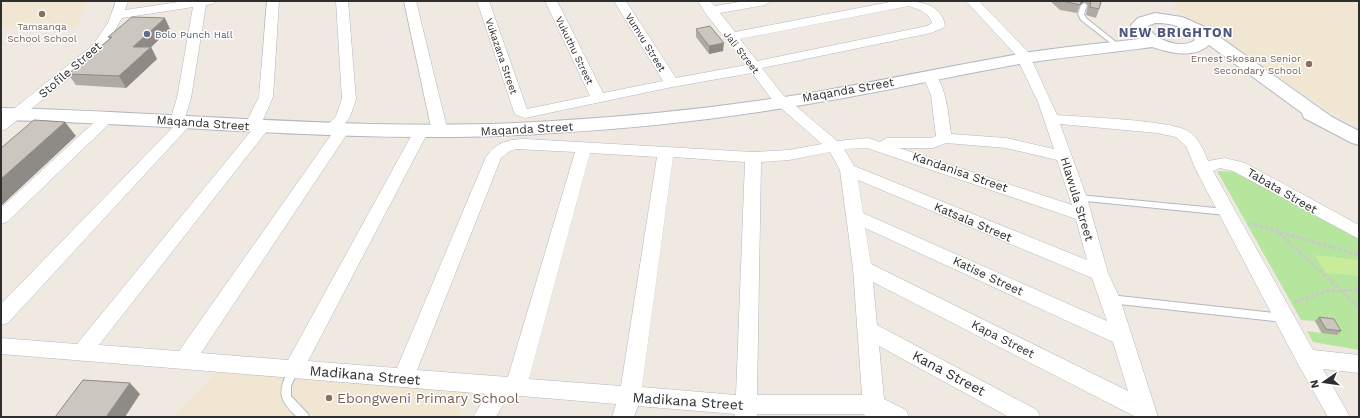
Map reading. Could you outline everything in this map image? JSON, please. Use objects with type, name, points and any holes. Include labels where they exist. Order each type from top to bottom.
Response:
[{"type":"street","name":"Stofile Street","points":[[1,126],[9,114],[97,48],[104,40],[117,15],[122,1]]},
{"type":"street","points":[[82,352],[257,127],[266,98],[273,1]]},
{"type":"street","points":[[184,361],[336,131],[347,110],[349,99],[342,1]]},
{"type":"street","points":[[410,1],[440,132]]},
{"type":"street","name":"Vukazana Street","points":[[483,1],[520,112],[530,114],[599,99]]},
{"type":"street","name":"Vukuthu Street","points":[[552,1],[599,99]]},
{"type":"street","name":"Vumvu Street","points":[[620,1],[672,83]]},
{"type":"street","points":[[707,6],[766,1]]},
{"type":"street","name":"Hlawula Street","points":[[972,1],[1021,52],[1051,119],[1080,198],[1099,273],[1110,299],[1146,414]]},
{"type":"street","points":[[1,317],[182,122],[184,98],[204,2],[117,15]]},
{"type":"street","points":[[599,99],[931,29],[940,25],[939,20],[931,12],[912,2],[731,37]]},
{"type":"street","name":"Jali Street","points":[[707,6],[753,67],[783,102],[834,146],[848,170]]},
{"type":"street","points":[[1325,121],[1276,85],[1200,33],[1178,21],[1152,8],[1146,20],[1139,25],[1148,38],[1172,48],[1190,49],[1218,56],[1285,99],[1325,121],[1359,139]]},
{"type":"street","points":[[1190,49],[1202,45],[1204,41],[1200,33]]},
{"type":"street","name":"Maqanda Street","points":[[9,114],[336,131],[484,131],[588,125],[664,118],[783,102],[1148,38]]},
{"type":"street","points":[[930,76],[938,95],[944,138]]},
{"type":"street","points":[[1,218],[107,118]]},
{"type":"street","points":[[1051,119],[1157,128],[1181,133],[1193,144],[1204,170],[1226,212],[1288,311],[1305,358],[1339,417]]},
{"type":"street","points":[[293,370],[420,132]]},
{"type":"street","points":[[884,147],[887,143],[933,143],[944,138],[1006,142],[1064,156]]},
{"type":"street","name":"Kandanisa Street","points":[[403,378],[494,157],[504,146],[514,144],[584,147],[753,157],[795,154],[834,146],[862,143],[884,147],[1084,215]]},
{"type":"street","points":[[484,417],[510,386],[584,147]]},
{"type":"street","points":[[623,417],[630,396],[666,152]]},
{"type":"street","points":[[746,411],[753,157]]},
{"type":"street","name":"Tabata Street","points":[[1204,170],[1208,164],[1216,163],[1239,167],[1359,233]]},
{"type":"street","points":[[848,170],[862,268],[874,410],[898,417]]},
{"type":"street","name":"Katsala Street","points":[[848,170],[1099,273]]},
{"type":"street","name":"Katise Street","points":[[854,216],[1122,337]]},
{"type":"street","name":"Kapa Street","points":[[862,268],[1146,414]]},
{"type":"street","name":"Kana Street","points":[[868,330],[1029,417]]},
{"type":"street","name":"Madikana Street","points":[[1,346],[630,396],[746,411],[874,410]]},
{"type":"street","points":[[1305,358],[1359,364]]},
{"type":"lane","points":[[1084,5],[1080,14],[1083,19],[1114,44]]},
{"type":"lane","points":[[1080,198],[1226,212]]},
{"type":"lane","points":[[1110,299],[1288,311]]},
{"type":"lane","points":[[293,370],[287,380],[284,397],[286,401],[304,417]]},
{"type":"path","points":[[1246,223],[1262,226],[1359,255]]},
{"type":"path","points":[[1278,232],[1359,307]]},
{"type":"path","points":[[1288,311],[1328,291],[1339,289],[1353,290],[1359,288]]},
{"type":"shaded area","name":"Tamsanqa School School","points":[[1,1],[88,1],[77,28],[1,29]]},
{"type":"shaded area","name":"Ernest Skosana Senior Secondary School","points":[[1176,1],[1359,1],[1359,127],[1342,119],[1174,8]]},
{"type":"shaded area","name":"Ebongweni Primary School","points":[[225,364],[471,383],[458,417],[173,417]]},
{"type":"green space","points":[[1217,171],[1240,172],[1359,238],[1359,350],[1313,342],[1307,331],[1321,333],[1315,321],[1301,320]]},
{"type":"green space","points":[[1315,255],[1359,260],[1359,276],[1326,273]]},
{"type":"building","points":[[1063,1],[1081,1],[1080,5]]},
{"type":"building","points":[[1091,1],[1101,1],[1099,9],[1090,7]]},
{"type":"building","points":[[132,17],[165,18],[133,47],[151,47],[119,76],[68,74],[112,37],[108,37]]},
{"type":"building","points":[[710,26],[724,43],[709,46],[696,29]]},
{"type":"building","points":[[34,120],[65,122],[1,179],[1,148]]},
{"type":"building","points":[[1319,317],[1334,319],[1341,331],[1326,329]]},
{"type":"building","points":[[83,380],[130,383],[106,417],[55,417]]},
{"type":"place","name":"Tamsanqa School School","points":[[42,14]]},
{"type":"place","name":"Bolo Punch Hall","points":[[147,34]]},
{"type":"place","name":"Ernest Skosana Senior Secondary School","points":[[1309,64]]},
{"type":"place","name":"Ebongweni Primary School","points":[[329,398]]},
{"type":"district","name":"NEW BRIGHTON","points":[[1176,32]]}]
